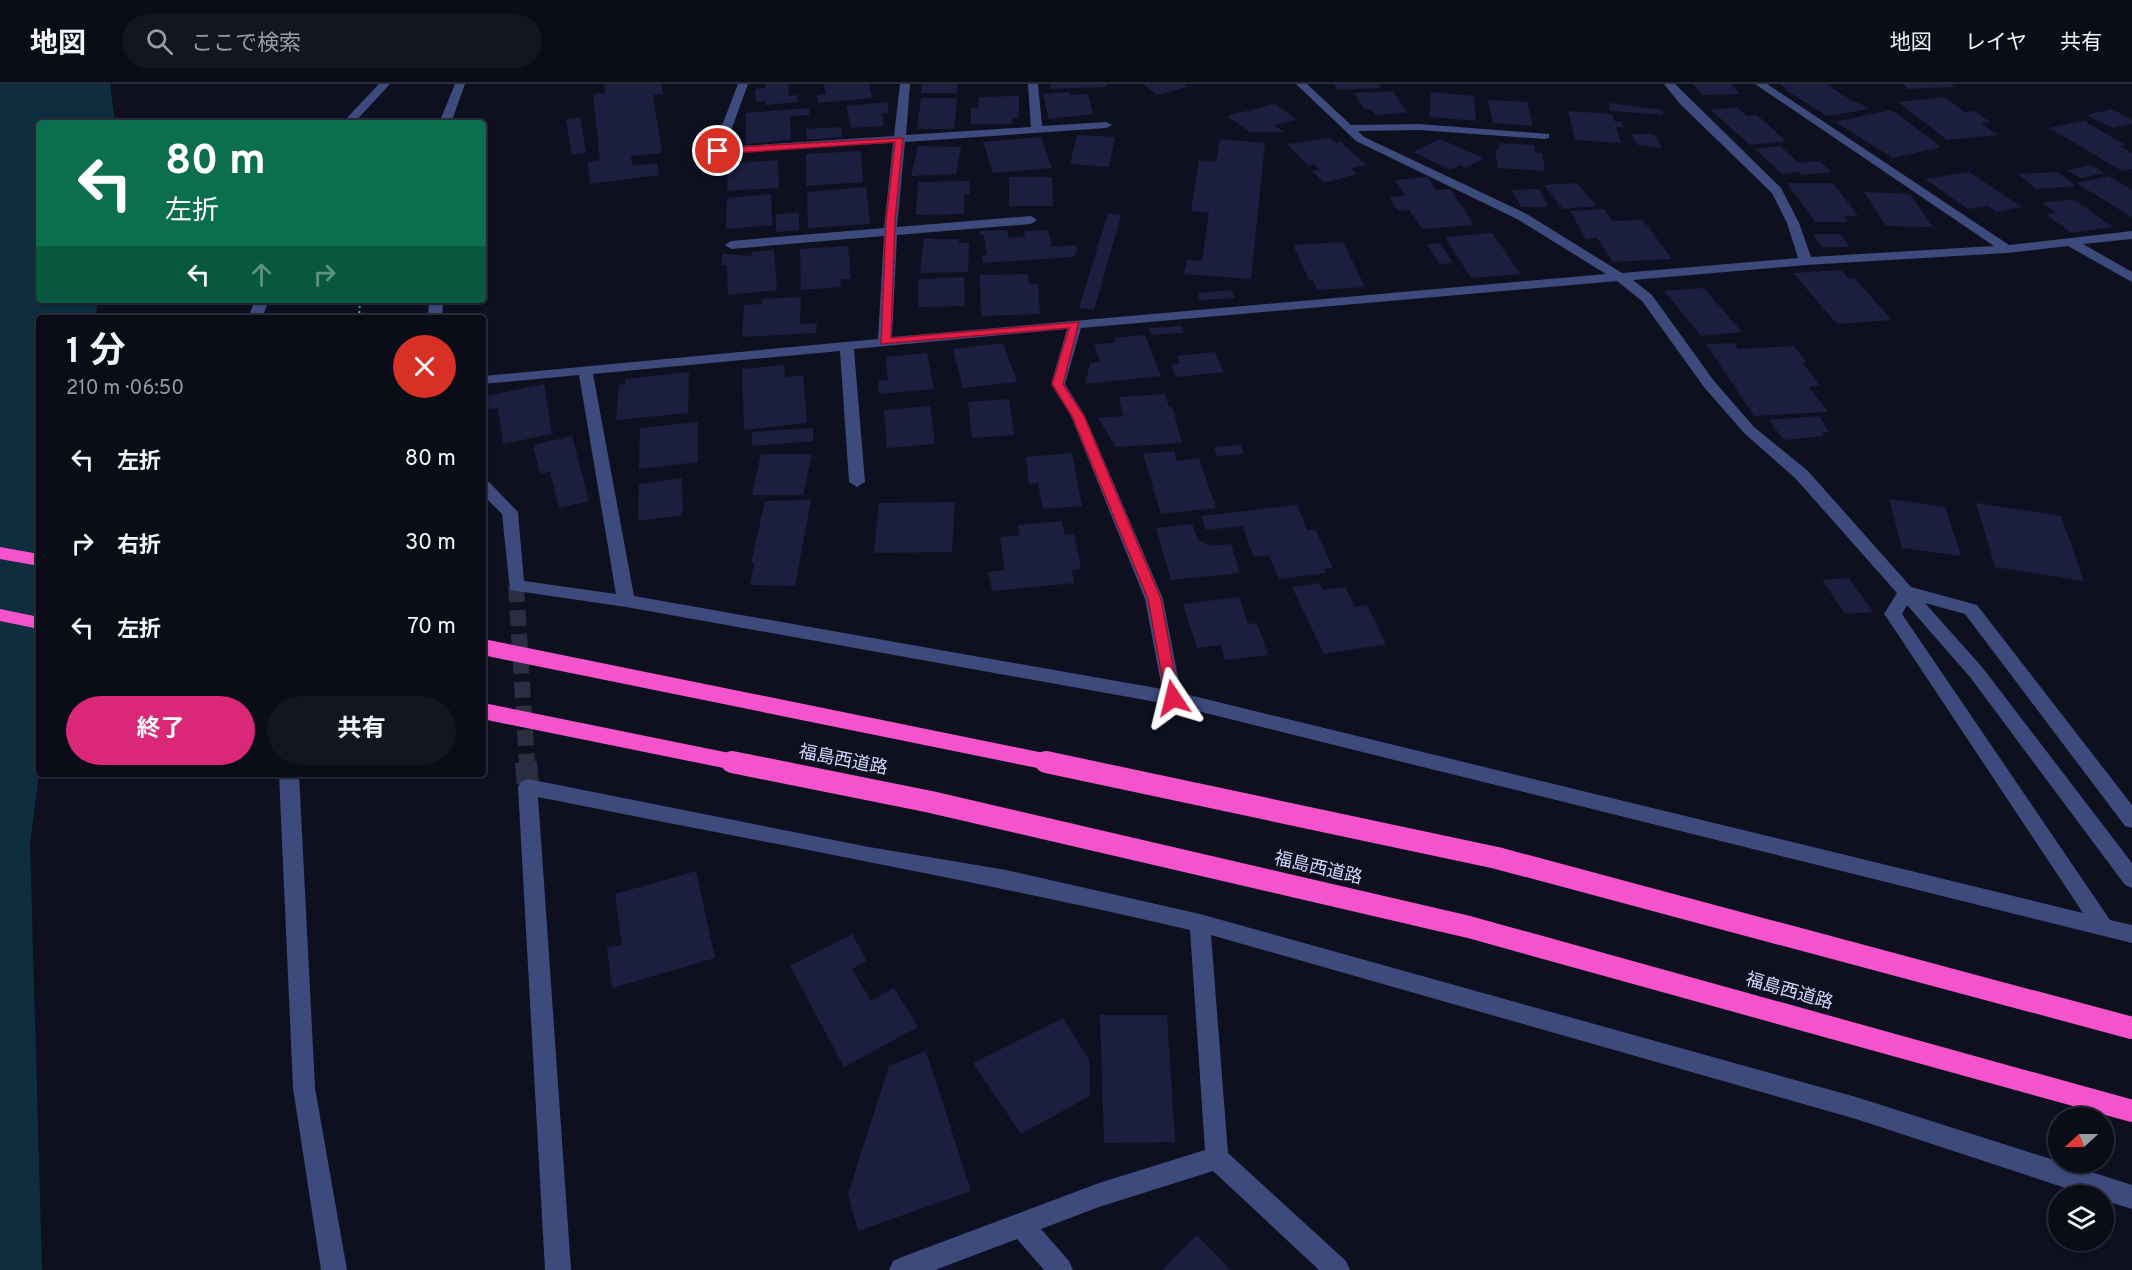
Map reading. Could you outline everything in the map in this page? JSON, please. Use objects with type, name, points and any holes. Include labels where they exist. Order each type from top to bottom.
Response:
[{"type":"highway","points":[[0,553],[36,559]]},
{"type":"highway","points":[[0,615],[36,622]]},
{"type":"highway","points":[[486,648],[954,742],[1497,858],[2132,1028]]},
{"type":"highway","name":"福島西道路","points":[[486,712],[931,802],[1469,927],[2132,1111]]},
{"type":"street","points":[[351,120],[385,84]]},
{"type":"street","points":[[446,120],[460,84]]},
{"type":"street","points":[[742,84],[718,151],[1106,125]]},
{"type":"street","points":[[885,342],[890,232],[905,84]]},
{"type":"street","points":[[1033,84],[1037,130]]},
{"type":"street","points":[[1301,84],[1360,139],[1521,216],[1620,278],[1647,298],[1708,384],[1749,430],[1802,475],[1976,672],[2132,879]]},
{"type":"street","points":[[1669,84],[1684,102],[1777,191],[1806,261]]},
{"type":"street","points":[[1760,84],[2007,249]]},
{"type":"street","points":[[1348,128],[1419,127],[1545,136]]},
{"type":"street","points":[[731,244],[1031,220]]},
{"type":"street","points":[[486,380],[1075,324],[1806,261],[2007,249],[2132,235]]},
{"type":"street","points":[[2070,242],[2132,278]]},
{"type":"street","points":[[1075,324],[1058,384],[1078,416],[1154,599],[1173,698]]},
{"type":"street","points":[[847,346],[857,482]]},
{"type":"street","points":[[585,370],[626,601]]},
{"type":"street","points":[[486,489],[510,512],[516,586],[626,601],[1173,698],[2102,924],[2132,934]]},
{"type":"street","points":[[1906,592],[1971,609],[2132,820]]},
{"type":"street","points":[[1906,592],[1893,614],[2102,924]]},
{"type":"street","points":[[289,777],[304,1088],[334,1270]]},
{"type":"street","points":[[558,1270],[528,787],[857,853],[1006,879],[1200,923],[1856,1108],[2132,1197]]},
{"type":"street","points":[[1200,923],[1217,1158],[1337,1270]]},
{"type":"street","points":[[902,1270],[1099,1196],[1217,1158]]},
{"type":"street","points":[[1021,1225],[1060,1270]]},
{"type":"water","points":[[0,84],[110,84],[115,120],[36,120],[36,303],[98,303],[96,315],[36,315],[36,777],[38,777],[30,843],[42,1270],[0,1270]]},
{"type":"building","points":[[604,84],[661,84],[663,94],[653,95],[662,153],[631,156],[632,166],[657,163],[659,175],[590,184],[588,162],[600,160],[593,94],[605,93]]},
{"type":"building","points":[[765,84],[788,84],[789,96],[797,95],[798,102],[766,105],[765,101],[756,102],[755,89],[765,88]]},
{"type":"building","points":[[824,84],[869,84],[872,98],[818,103],[817,95],[826,94]]},
{"type":"building","points":[[922,84],[957,84],[957,93],[921,93]]},
{"type":"building","points":[[1050,84],[1107,84],[1107,87],[1051,89]]},
{"type":"building","points":[[1143,84],[1184,84],[1188,87],[1157,95]]},
{"type":"building","points":[[1334,84],[1378,84],[1381,88],[1337,90]]},
{"type":"building","points":[[1693,84],[1731,84],[1740,94],[1702,95]]},
{"type":"building","points":[[1780,84],[1826,84],[1869,109],[1827,116],[1784,89],[1787,89]]},
{"type":"building","points":[[1903,84],[1951,84],[1955,87],[1908,89]]},
{"type":"building","points":[[1393,91],[1407,113],[1375,115],[1371,109],[1364,109],[1354,93]]},
{"type":"building","points":[[1069,92],[1070,95],[1088,94],[1093,114],[1049,119],[1043,94]]},
{"type":"building","points":[[1430,92],[1474,96],[1476,121],[1430,117]]},
{"type":"building","points":[[1019,96],[1019,117],[1013,117],[1012,124],[971,124],[971,108],[978,108],[979,97]]},
{"type":"building","points":[[1945,97],[1965,112],[1975,111],[1990,122],[1981,123],[1998,135],[1947,140],[1898,102]]},
{"type":"building","points":[[921,98],[957,98],[954,129],[917,129]]},
{"type":"building","points":[[1488,100],[1527,102],[1533,126],[1493,123]]},
{"type":"building","points":[[887,102],[889,113],[882,114],[884,126],[851,128],[846,106]]},
{"type":"building","points":[[1608,103],[1663,110],[1663,115],[1610,111]]},
{"type":"building","points":[[1275,104],[1297,120],[1274,125],[1284,132],[1250,132],[1227,116]]},
{"type":"building","points":[[1737,107],[1747,116],[1757,115],[1786,141],[1750,145],[1711,110]]},
{"type":"building","points":[[809,108],[809,115],[790,116],[791,140],[746,144],[746,113]]},
{"type":"building","points":[[2112,109],[2132,120],[2132,124],[2112,128],[2087,115]]},
{"type":"building","points":[[1891,110],[1941,147],[1893,158],[1835,122]]},
{"type":"building","points":[[1568,111],[1612,114],[1614,121],[1622,122],[1624,127],[1616,127],[1621,143],[1575,140]]},
{"type":"building","points":[[580,117],[586,153],[572,155],[566,119]]},
{"type":"building","points":[[2084,121],[2126,145],[2120,146],[2132,153],[2132,169],[2122,171],[2049,128]]},
{"type":"building","points":[[841,127],[842,137],[807,140],[806,129]]},
{"type":"building","points":[[1631,134],[1654,134],[1662,148],[1638,145]]},
{"type":"building","points":[[1077,135],[1115,137],[1109,167],[1070,164]]},
{"type":"building","points":[[1041,137],[1052,168],[993,173],[983,142]]},
{"type":"building","points":[[1330,138],[1335,143],[1341,142],[1366,165],[1351,168],[1357,174],[1324,183],[1312,171],[1319,169],[1314,164],[1308,165],[1287,144]]},
{"type":"building","points":[[1220,139],[1265,143],[1251,279],[1184,274],[1187,260],[1202,261],[1209,213],[1191,211],[1199,160],[1216,162]]},
{"type":"building","points":[[1440,139],[1484,158],[1465,168],[1460,165],[1451,170],[1413,152]]},
{"type":"building","points":[[1499,143],[1534,145],[1535,152],[1542,153],[1545,171],[1498,168],[1495,149],[1499,149]]},
{"type":"building","points":[[918,146],[961,147],[956,174],[911,176]]},
{"type":"building","points":[[1780,146],[1799,163],[1819,161],[1832,172],[1782,174],[1755,149]]},
{"type":"building","points":[[861,151],[863,182],[806,186],[806,154]]},
{"type":"building","points":[[778,160],[779,188],[727,191],[728,164]]},
{"type":"building","points":[[2090,165],[2105,173],[2081,178],[2067,170]]},
{"type":"building","points":[[1969,172],[2022,207],[1997,212],[1988,206],[1968,209],[1925,179]]},
{"type":"building","points":[[2058,172],[2076,186],[2036,189],[2018,174]]},
{"type":"building","points":[[2109,176],[2132,190],[2132,217],[2076,183]]},
{"type":"building","points":[[1009,177],[1052,177],[1053,206],[1009,206]]},
{"type":"building","points":[[1428,177],[1436,190],[1450,189],[1474,225],[1422,229],[1409,210],[1398,211],[1389,197],[1405,196],[1395,180]]},
{"type":"building","points":[[970,181],[970,194],[964,194],[964,214],[916,215],[918,182]]},
{"type":"building","points":[[1577,183],[1596,206],[1563,209],[1544,185]]},
{"type":"building","points":[[1787,183],[1833,183],[1858,216],[1844,216],[1848,222],[1815,222]]},
{"type":"building","points":[[866,187],[870,224],[808,228],[807,192]]},
{"type":"building","points":[[1539,189],[1548,207],[1521,207],[1512,190]]},
{"type":"building","points":[[1864,192],[1910,194],[1933,227],[1886,226]]},
{"type":"building","points":[[771,194],[772,225],[726,229],[727,198]]},
{"type":"building","points":[[2073,199],[2113,227],[2071,233],[2046,214],[2056,213],[2042,203]]},
{"type":"building","points":[[1604,209],[1612,221],[1643,220],[1672,259],[1613,262],[1597,238],[1586,239],[1570,211]]},
{"type":"building","points":[[799,213],[799,230],[776,232],[776,214]]},
{"type":"building","points":[[1108,213],[1121,215],[1094,310],[1079,308]]},
{"type":"building","points":[[1007,230],[1009,238],[1025,237],[1024,231],[1048,230],[1052,247],[1076,245],[1077,251],[1073,257],[983,263],[982,255],[987,255],[984,235],[980,235],[980,231]]},
{"type":"building","points":[[1492,233],[1520,274],[1471,278],[1445,237]]},
{"type":"building","points":[[1813,234],[1840,234],[1850,247],[1822,247]]},
{"type":"building","points":[[924,239],[959,239],[959,243],[969,243],[968,272],[920,273]]},
{"type":"building","points":[[1343,242],[1365,287],[1318,290],[1313,280],[1309,280],[1293,245]]},
{"type":"building","points":[[1440,243],[1453,263],[1439,264],[1427,244]]},
{"type":"building","points":[[848,246],[851,279],[840,279],[841,287],[801,290],[800,249]]},
{"type":"building","points":[[774,250],[777,290],[728,295],[727,265],[722,265],[722,254],[752,256],[751,252]]},
{"type":"building","points":[[1841,270],[1849,279],[1854,278],[1892,320],[1837,324],[1793,273]]},
{"type":"building","points":[[1028,274],[1029,284],[1038,284],[1040,314],[981,316],[980,275]]},
{"type":"building","points":[[964,277],[965,306],[918,307],[918,279]]},
{"type":"building","points":[[1704,288],[1742,332],[1701,336],[1664,291]]},
{"type":"building","points":[[1232,290],[1235,298],[1200,300],[1197,293]]},
{"type":"building","points":[[801,297],[800,324],[817,323],[816,333],[742,337],[744,305],[762,304],[762,299]]},
{"type":"building","points":[[1182,326],[1184,333],[1151,335],[1149,328]]},
{"type":"building","points":[[1145,335],[1161,376],[1085,384],[1090,363],[1100,362],[1094,345],[1116,342],[1114,338]]},
{"type":"building","points":[[1003,343],[1017,382],[963,388],[953,349]]},
{"type":"building","points":[[1734,343],[1738,349],[1794,346],[1806,362],[1802,362],[1820,386],[1809,387],[1828,412],[1754,416],[1706,344]]},
{"type":"building","points":[[1215,352],[1224,372],[1176,377],[1171,365],[1180,364],[1177,356]]},
{"type":"building","points":[[927,353],[934,389],[879,394],[877,381],[888,380],[885,357]]},
{"type":"building","points":[[784,365],[785,377],[803,375],[807,423],[744,430],[742,369]]},
{"type":"building","points":[[689,372],[688,413],[616,420],[619,385],[625,384],[625,379]]},
{"type":"building","points":[[544,384],[552,434],[503,444],[498,408],[489,410],[487,396]]},
{"type":"building","points":[[1165,394],[1169,407],[1172,406],[1182,443],[1116,447],[1098,418],[1123,416],[1119,397]]},
{"type":"building","points":[[1009,399],[1014,435],[972,438],[968,402]]},
{"type":"building","points":[[930,406],[935,444],[887,448],[884,410]]},
{"type":"building","points":[[1819,416],[1829,432],[1822,433],[1824,436],[1784,440],[1769,420]]},
{"type":"building","points":[[698,422],[698,462],[639,469],[640,428]]},
{"type":"building","points":[[813,428],[813,441],[752,446],[752,432]]},
{"type":"building","points":[[572,436],[589,501],[559,508],[550,472],[540,474],[533,445]]},
{"type":"building","points":[[1241,445],[1244,454],[1217,456],[1214,447]]},
{"type":"building","points":[[1174,451],[1177,461],[1199,458],[1216,508],[1161,514],[1143,454]]},
{"type":"building","points":[[1072,453],[1082,506],[1043,509],[1038,483],[1029,484],[1026,457]]},
{"type":"building","points":[[761,454],[812,454],[803,495],[752,495]]},
{"type":"building","points":[[682,478],[683,515],[638,521],[639,484]]},
{"type":"building","points":[[1889,499],[1945,507],[1961,556],[1902,548]]},
{"type":"building","points":[[811,500],[795,586],[750,585],[754,563],[751,563],[765,501]]},
{"type":"building","points":[[955,502],[952,552],[874,553],[879,503]]},
{"type":"building","points":[[1976,503],[2061,516],[2084,581],[1995,567]]},
{"type":"building","points":[[1297,505],[1307,530],[1315,529],[1333,568],[1324,569],[1326,573],[1279,579],[1269,555],[1254,557],[1242,526],[1206,530],[1201,516]]},
{"type":"building","points":[[1062,521],[1065,535],[1074,534],[1081,569],[1072,570],[1074,583],[992,591],[988,572],[1005,570],[1000,537],[1020,535],[1018,525]]},
{"type":"building","points":[[1192,524],[1198,540],[1211,546],[1231,544],[1240,573],[1171,580],[1156,528]]},
{"type":"building","points":[[1849,578],[1873,612],[1845,614],[1822,580]]},
{"type":"building","points":[[1319,583],[1323,590],[1345,587],[1355,607],[1367,605],[1386,644],[1324,654],[1292,587]]},
{"type":"building","points":[[1239,597],[1248,624],[1257,623],[1268,655],[1225,660],[1221,645],[1197,648],[1183,604]]},
{"type":"building","points":[[696,871],[715,958],[612,988],[607,948],[622,945],[615,894]]},
{"type":"building","points":[[852,934],[867,961],[852,969],[871,1001],[894,988],[918,1027],[844,1067],[790,966]]},
{"type":"building","points":[[1100,1015],[1167,1015],[1175,1142],[1104,1143]]},
{"type":"building","points":[[1063,1018],[1089,1060],[1090,1096],[1021,1134],[973,1063]]},
{"type":"building","points":[[926,1051],[971,1191],[858,1231],[848,1194],[889,1066]]},
{"type":"building","points":[[1197,1235],[1231,1270],[1162,1270]]},
{"type":"tunnel","points":[[516,586],[527,763]]},
{"type":"tunnel","points":[[526,762],[528,787]]},
{"type":"route","points":[[718,151],[900,140],[891,221],[885,342],[1075,324],[1058,384],[1078,416],[1154,599],[1173,698]]}]
